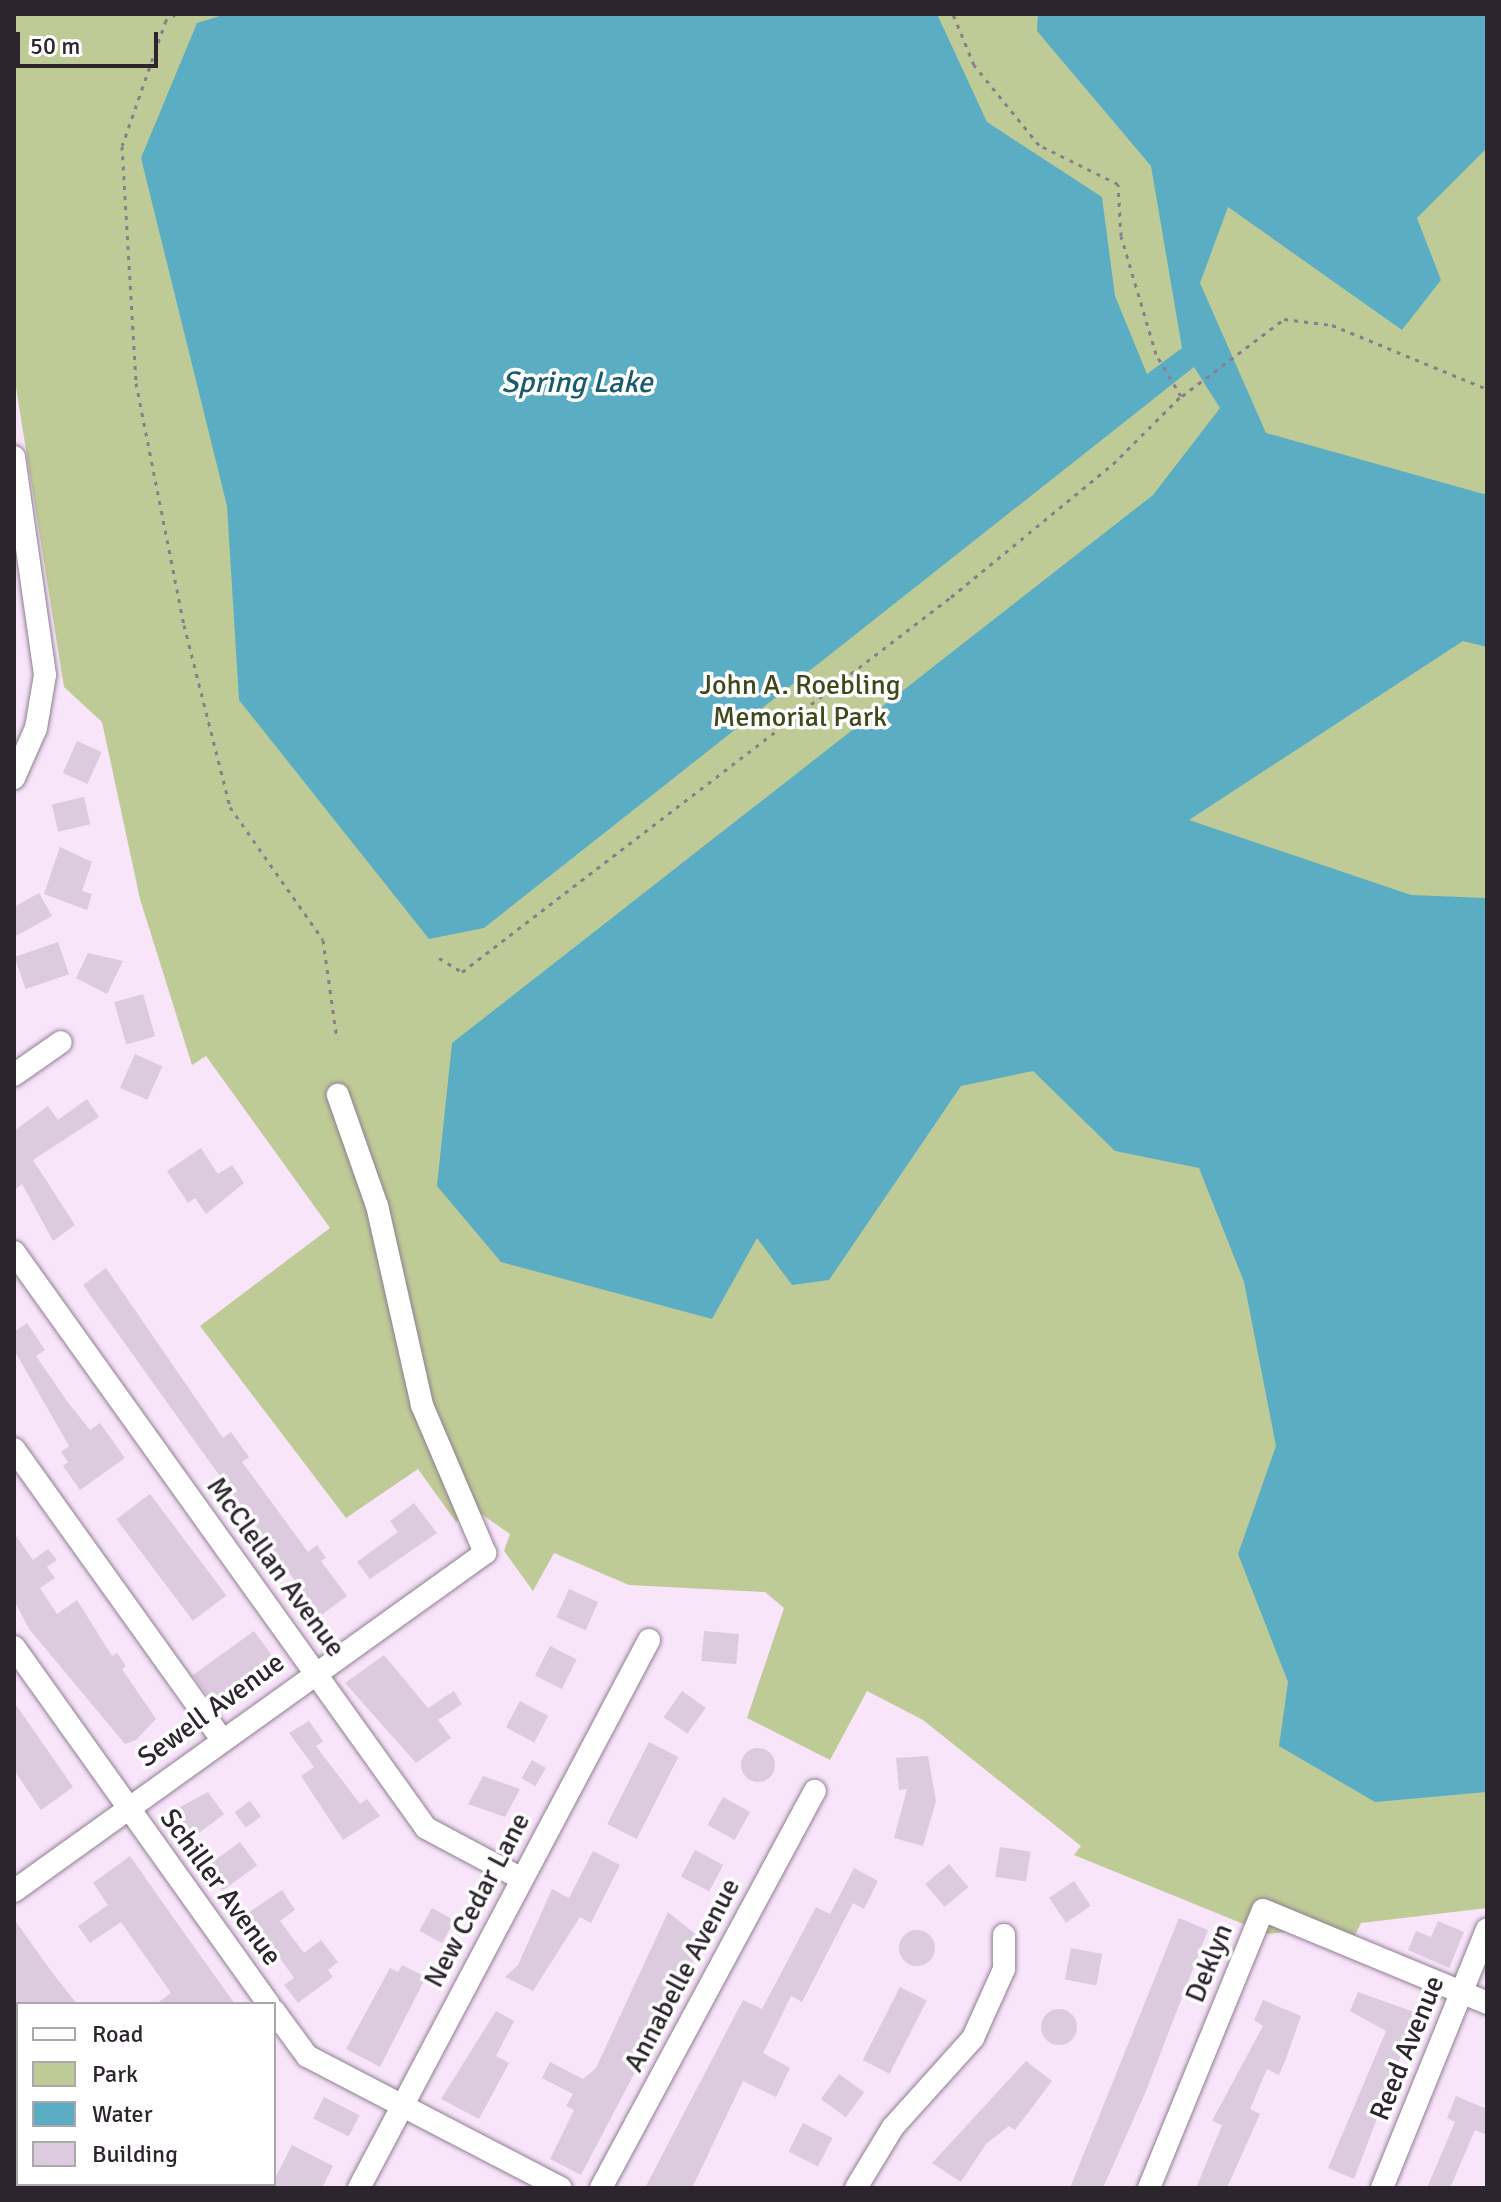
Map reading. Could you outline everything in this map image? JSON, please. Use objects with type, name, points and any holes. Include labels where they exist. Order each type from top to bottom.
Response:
[{"type":"street","points":[[14,457],[33,574],[42,703],[14,778]]},
{"type":"street","points":[[14,587],[33,574]]},
{"type":"street","points":[[14,1075],[61,1042]]},
{"type":"street","name":"Sewell Avenue","points":[[14,1891],[315,1672],[485,1553],[422,1405],[377,1206],[338,1095]]},
{"type":"street","name":"McClellan Avenue","points":[[14,1252],[22,1279],[315,1672],[426,1828],[522,1879]]},
{"type":"street","points":[[14,1449],[222,1740]]},
{"type":"street","name":"New Cedar Lane","points":[[359,2188],[649,1640]]},
{"type":"street","name":"Schiller Avenue","points":[[14,1647],[268,2002]]},
{"type":"street","name":"Annabelle Avenue","points":[[601,2188],[815,1791]]},
{"type":"street","name":"Deklyn","points":[[1149,2188],[1263,1910],[1462,1992]]},
{"type":"street","name":"Reed Avenue","points":[[1382,2188],[1487,1930]]},
{"type":"street","points":[[856,2188],[893,2127],[973,2038],[1004,1969],[1004,1935]]},
{"type":"street","points":[[1462,1992],[1487,2003]]},
{"type":"street","name":"Schiller Avenue","points":[[276,2014],[307,2056],[561,2188]]},
{"type":"path","points":[[163,14],[166,20]]},
{"type":"path","points":[[176,14],[166,20],[122,146],[136,383],[230,807],[323,940],[337,1039]]},
{"type":"path","points":[[953,14],[974,65],[1039,145],[1118,184],[1121,236],[1156,354],[1181,396]]},
{"type":"path","points":[[439,958],[462,972],[951,597],[1113,464],[1197,382],[1284,319],[1332,325],[1487,389]]},
{"type":"green space","name":"Spring Lake","points":[[14,14],[1487,14],[1487,1908],[1361,1923],[1353,1939],[1329,1927],[1268,1934],[1074,1855],[1081,1846],[923,1720],[867,1691],[830,1760],[747,1718],[784,1608],[765,1592],[629,1585],[554,1553],[533,1591],[504,1551],[510,1534],[474,1509],[456,1522],[418,1469],[346,1518],[200,1326],[330,1228],[206,1056],[192,1065],[140,899],[102,722],[64,687],[14,375]]},
{"type":"water","name":"Spring Lake","points":[[226,14],[937,14],[987,122],[1102,197],[1115,296],[1147,374],[1182,348],[1151,166],[1037,31],[1038,14],[1487,14],[1487,148],[1417,218],[1441,280],[1402,330],[1228,207],[1200,283],[1266,433],[1487,495],[1487,647],[1463,641],[1189,820],[1411,895],[1487,898],[1487,1792],[1375,1802],[1279,1746],[1288,1682],[1238,1554],[1276,1446],[1244,1282],[1199,1168],[1115,1151],[1033,1071],[961,1086],[829,1280],[792,1285],[757,1238],[712,1319],[501,1262],[437,1186],[452,1043],[1153,495],[1220,408],[1194,367],[484,928],[429,939],[239,700],[227,506],[141,158],[197,23]]},
{"type":"building","points":[[77,741],[102,752],[87,784],[63,773]]},
{"type":"building","points":[[84,797],[90,824],[58,832],[52,804]]},
{"type":"building","points":[[60,847],[92,862],[82,891],[92,894],[87,910],[44,894]]},
{"type":"building","points":[[39,893],[52,916],[14,937],[14,907]]},
{"type":"building","points":[[58,942],[69,974],[26,989],[15,957]]},
{"type":"building","points":[[88,953],[123,961],[107,994],[76,978]]},
{"type":"building","points":[[143,994],[155,1036],[126,1045],[114,1002]]},
{"type":"building","points":[[135,1054],[162,1066],[147,1100],[120,1088]]},
{"type":"building","points":[[87,1099],[99,1117],[33,1160],[75,1225],[53,1241],[22,1184],[14,1190],[14,1131],[48,1106],[58,1120]]},
{"type":"building","points":[[201,1148],[218,1174],[232,1165],[244,1183],[206,1214],[195,1198],[188,1203],[167,1171]]},
{"type":"building","points":[[106,1268],[223,1438],[231,1432],[249,1457],[242,1462],[308,1552],[317,1545],[326,1558],[321,1561],[347,1596],[320,1616],[83,1285]]},
{"type":"building","points":[[27,1323],[45,1350],[36,1356],[67,1401],[90,1430],[100,1423],[125,1458],[80,1490],[63,1466],[68,1462],[61,1452],[69,1446],[14,1350],[14,1332]]},
{"type":"building","points":[[150,1494],[226,1595],[193,1621],[116,1519]]},
{"type":"building","points":[[414,1503],[437,1533],[370,1579],[357,1562],[398,1532],[390,1521]]},
{"type":"building","points":[[14,1533],[33,1560],[48,1549],[57,1560],[47,1567],[55,1578],[40,1588],[57,1614],[77,1600],[112,1656],[117,1653],[126,1666],[122,1669],[156,1719],[136,1740],[125,1744],[29,1629],[14,1600]]},
{"type":"building","points":[[569,1589],[598,1602],[586,1630],[556,1617]]},
{"type":"building","points":[[254,1631],[276,1661],[218,1710],[193,1675]]},
{"type":"building","points":[[704,1631],[739,1634],[736,1664],[701,1661]]},
{"type":"building","points":[[550,1646],[577,1660],[562,1689],[535,1675]]},
{"type":"building","points":[[384,1655],[428,1708],[454,1691],[462,1704],[438,1720],[451,1738],[416,1763],[345,1683]]},
{"type":"building","points":[[682,1691],[706,1708],[687,1734],[664,1717]]},
{"type":"building","points":[[520,1701],[548,1716],[534,1743],[506,1727]]},
{"type":"building","points":[[14,1702],[73,1787],[41,1810],[14,1770]]},
{"type":"building","points":[[309,1721],[323,1741],[316,1746],[360,1804],[367,1799],[380,1816],[343,1840],[301,1776],[314,1767],[289,1733]]},
{"type":"building","points":[[649,1742],[678,1757],[637,1839],[607,1824]]},
{"type":"building","points":[[758,1748],[770,1753],[775,1765],[770,1777],[758,1782],[746,1777],[741,1765],[746,1753]]},
{"type":"building","points":[[928,1756],[936,1801],[923,1846],[894,1838],[907,1789],[899,1790],[896,1758]]},
{"type":"building","points":[[532,1760],[546,1768],[535,1786],[522,1778]]},
{"type":"building","points":[[483,1776],[520,1789],[505,1817],[468,1804]]},
{"type":"building","points":[[208,1792],[224,1814],[191,1839],[171,1812]]},
{"type":"building","points":[[723,1797],[750,1812],[735,1840],[707,1825]]},
{"type":"building","points":[[250,1801],[261,1816],[246,1828],[235,1812]]},
{"type":"building","points":[[240,1842],[257,1865],[222,1891],[205,1867]]},
{"type":"building","points":[[1000,1847],[1031,1852],[1026,1881],[995,1877]]},
{"type":"building","points":[[695,1850],[723,1865],[709,1892],[681,1876]]},
{"type":"building","points":[[593,1851],[620,1865],[591,1923],[580,1917],[533,1991],[505,1977],[518,1965],[552,1889],[569,1898]]},
{"type":"building","points":[[130,1856],[234,2002],[159,2002],[171,1993],[121,1922],[90,1943],[78,1926],[108,1905],[93,1883]]},
{"type":"building","points":[[949,1864],[968,1887],[945,1907],[925,1884]]},
{"type":"building","points":[[854,1868],[878,1881],[864,1909],[853,1903],[802,2002],[791,1996],[763,2053],[790,2068],[776,2097],[743,2081],[692,2188],[645,2188],[743,2000],[762,2009],[816,1907],[830,1914]]},
{"type":"building","points":[[1074,1881],[1091,1906],[1066,1923],[1049,1898]]},
{"type":"building","points":[[282,1890],[295,1910],[280,1921],[304,1953],[321,1940],[338,1962],[328,1970],[333,1977],[298,2003],[284,1985],[294,1978],[248,1913]]},
{"type":"building","points":[[432,1908],[455,1921],[442,1943],[419,1931]]},
{"type":"building","points":[[668,1912],[704,1941],[581,2175],[550,2159],[574,2110],[566,2106],[573,2094],[542,2078],[550,2062],[583,2079],[596,2068]]},
{"type":"building","points":[[1179,1918],[1208,1930],[1146,2091],[1103,2188],[1070,2188]]},
{"type":"building","points":[[14,1919],[75,2002],[14,2004]]},
{"type":"building","points":[[1438,1921],[1464,1932],[1449,1968],[1408,1950],[1416,1931],[1431,1937]]},
{"type":"building","points":[[917,1930],[930,1935],[935,1948],[930,1961],[917,1966],[904,1961],[899,1948],[904,1935]]},
{"type":"building","points":[[1071,1948],[1102,1954],[1096,1986],[1065,1979]]},
{"type":"building","points":[[402,1965],[426,1977],[380,2067],[346,2049],[390,1968],[398,1972]]},
{"type":"building","points":[[900,1987],[927,2001],[890,2074],[863,2060]]},
{"type":"building","points":[[1358,1992],[1417,2013],[1354,2179],[1328,2168],[1386,2031],[1350,2011]]},
{"type":"building","points":[[1263,2000],[1301,2016],[1285,2061],[1279,2075],[1267,2069],[1250,2109],[1260,2114],[1227,2188],[1196,2188],[1222,2125],[1212,2121],[1263,2026],[1254,2020]]},
{"type":"building","points":[[1059,2009],[1072,2014],[1077,2027],[1072,2040],[1059,2045],[1046,2040],[1041,2027],[1046,2014]]},
{"type":"building","points":[[496,2011],[514,2021],[496,2056],[509,2063],[479,2119],[441,2099]]},
{"type":"building","points":[[1026,2061],[1052,2081],[1015,2130],[1009,2126],[986,2144],[961,2182],[932,2163]]},
{"type":"building","points":[[839,2074],[864,2092],[846,2117],[821,2099]]},
{"type":"building","points":[[1456,2096],[1487,2109],[1487,2135],[1475,2130],[1450,2188],[1427,2188],[1455,2122],[1447,2118]]},
{"type":"building","points":[[324,2097],[360,2115],[349,2137],[313,2118]]},
{"type":"building","points":[[803,2123],[832,2138],[818,2166],[788,2152]]},
{"type":"building","points":[[292,2145],[333,2166],[322,2188],[270,2188],[276,2186],[276,2176]]},
{"type":"park label","name":"John A. Roebling Memorial Park","points":[[800,701]]}]
